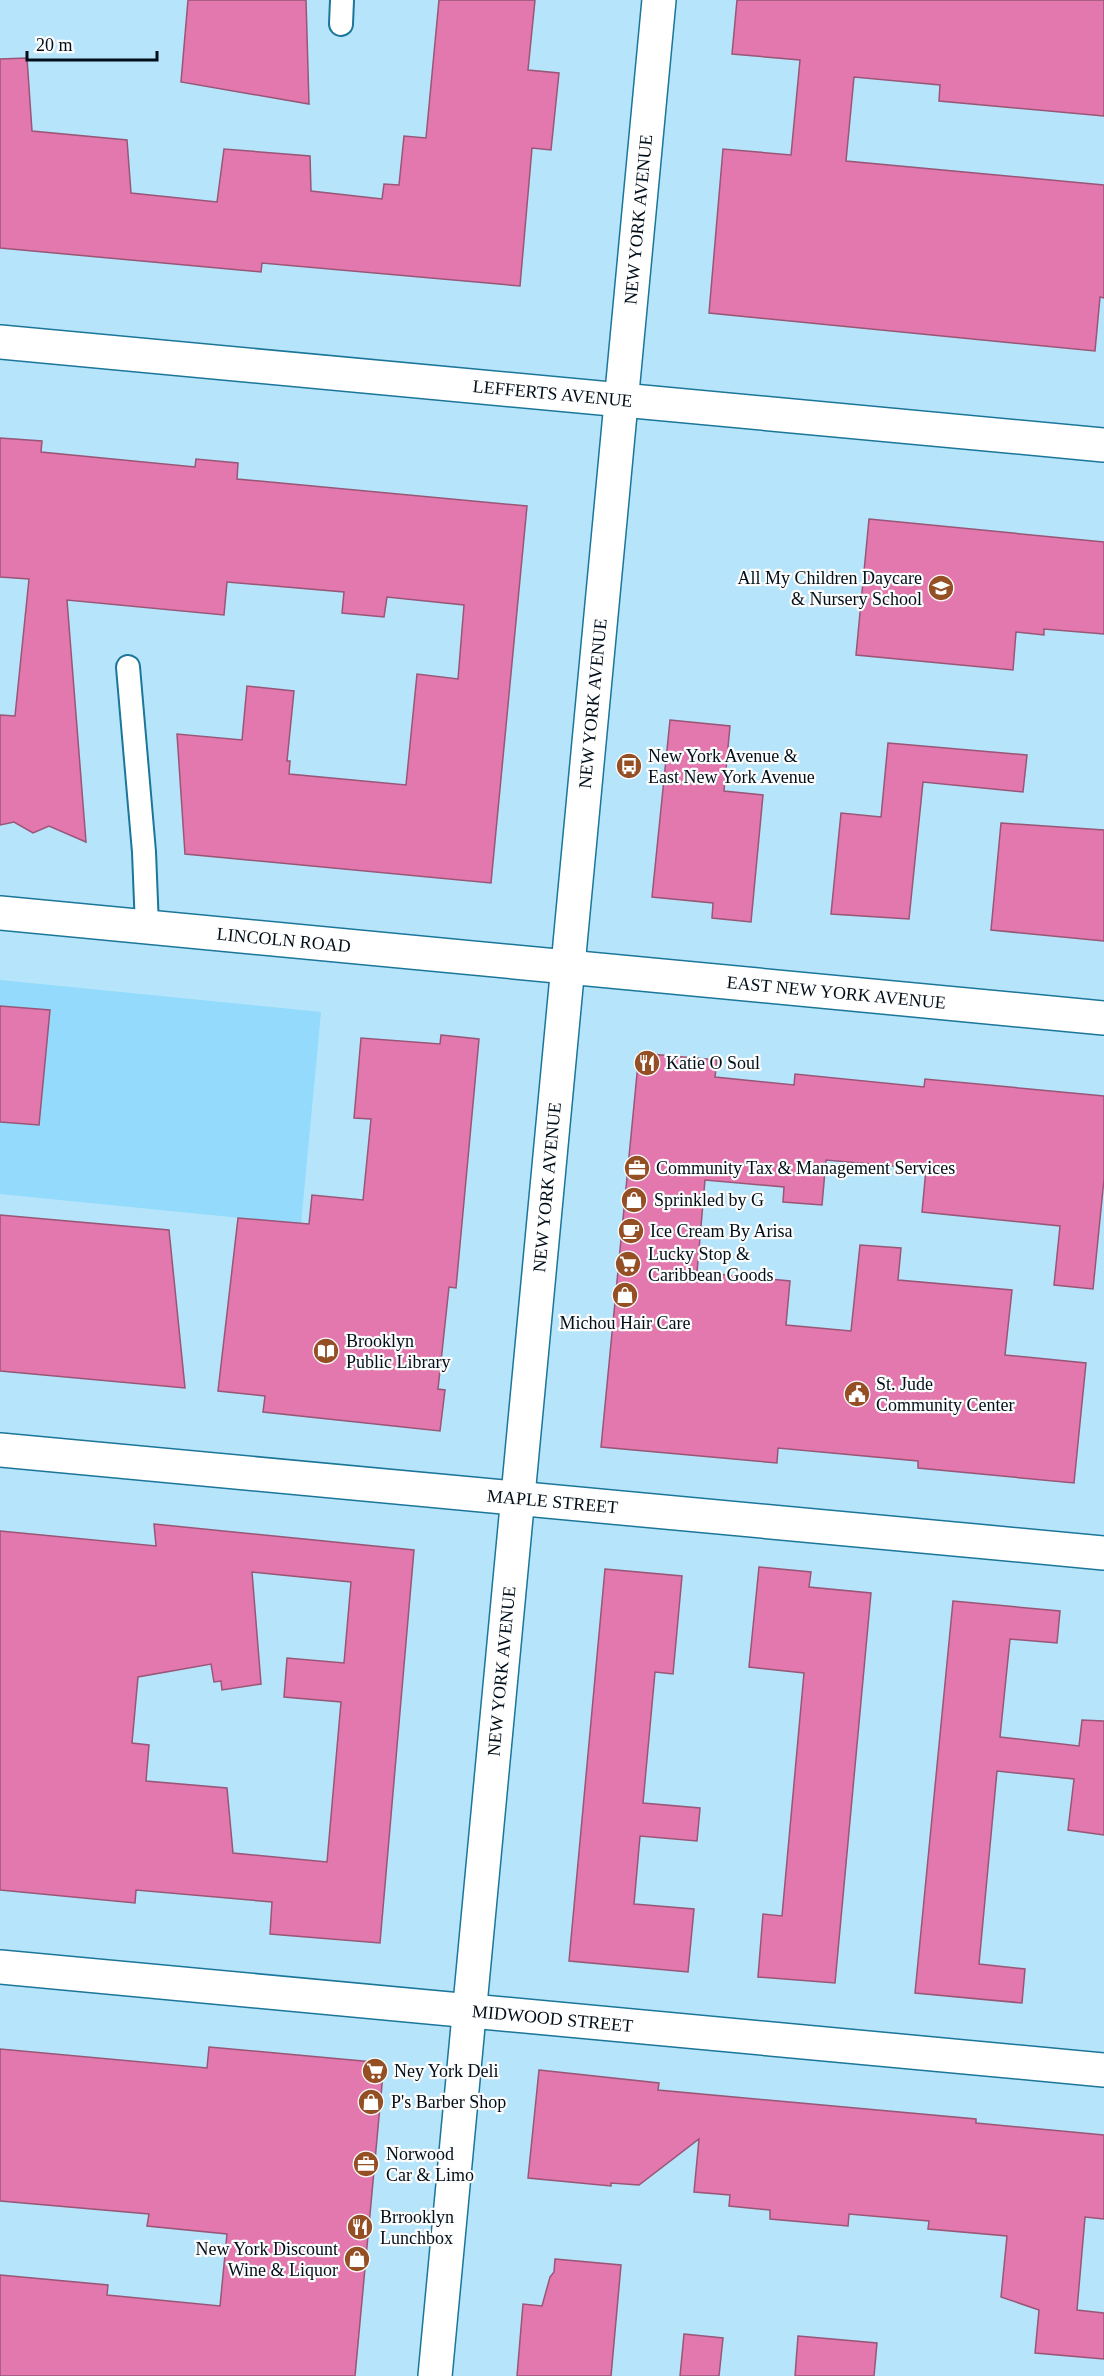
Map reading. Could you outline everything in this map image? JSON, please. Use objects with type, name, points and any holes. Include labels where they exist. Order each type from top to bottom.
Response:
[{"type":"street","name":"NEW YORK AVENUE","points":[[435,2376],[659,0]]},
{"type":"street","name":"LEFFERTS AVENUE","points":[[0,342],[1104,445]]},
{"type":"street","name":"LINCOLN ROAD","points":[[0,913],[567,967]]},
{"type":"street","name":"EAST NEW YORK AVENUE","points":[[567,967],[1104,1018]]},
{"type":"street","name":"MAPLE STREET","points":[[0,1450],[1104,1553]]},
{"type":"street","name":"MIDWOOD STREET","points":[[0,1967],[1104,2070]]},
{"type":"lane","points":[[341,24],[342,0]]},
{"type":"lane","points":[[128,667],[144,852],[147,927]]},
{"type":"shaded area","points":[[0,980],[321,1012],[301,1224],[0,1194]]},
{"type":"building","points":[[188,0],[306,0],[309,104],[181,82]]},
{"type":"building","points":[[439,0],[535,0],[528,70],[559,73],[551,150],[532,148],[520,286],[262,263],[261,272],[0,248],[0,59],[27,58],[32,131],[127,140],[131,193],[217,202],[224,149],[310,156],[311,191],[382,199],[384,184],[399,185],[404,136],[426,138]]},
{"type":"building","points":[[737,0],[1104,0],[1104,116],[939,101],[940,85],[854,77],[846,161],[1104,185],[1104,298],[1100,297],[1095,351],[709,313],[723,149],[791,155],[800,60],[732,54]]},
{"type":"building","points":[[0,438],[42,441],[41,452],[195,467],[196,459],[238,463],[237,479],[527,506],[491,883],[185,854],[177,734],[242,740],[247,686],[294,691],[287,761],[290,761],[289,774],[406,785],[417,674],[458,679],[464,605],[387,597],[384,617],[342,613],[344,592],[227,582],[224,615],[67,600],[86,842],[49,826],[33,833],[14,822],[0,825],[0,715],[15,716],[29,579],[0,577]]},
{"type":"building","name":"All My Children Daycare & Nursery School","points":[[869,519],[1104,542],[1104,634],[1044,629],[1044,635],[1016,632],[1013,670],[856,655]]},
{"type":"building","points":[[670,720],[730,726],[724,791],[763,795],[751,922],[712,918],[713,903],[652,897]]},
{"type":"building","points":[[888,743],[1027,755],[1023,792],[923,782],[909,919],[831,914],[841,813],[881,817]]},
{"type":"building","points":[[1001,823],[1104,830],[1104,941],[991,930]]},
{"type":"building","points":[[0,1006],[50,1010],[39,1125],[0,1122]]},
{"type":"building","name":"Brooklyn Public Library","points":[[441,1035],[479,1039],[456,1288],[449,1287],[438,1389],[445,1390],[440,1431],[263,1412],[265,1396],[218,1391],[238,1218],[309,1224],[312,1195],[363,1200],[371,1119],[354,1118],[361,1038],[440,1044]]},
{"type":"building","points":[[639,1053],[717,1060],[715,1077],[794,1085],[795,1074],[924,1087],[925,1079],[1104,1096],[1104,1179],[1093,1289],[1054,1285],[1060,1226],[922,1212],[926,1169],[826,1160],[822,1205],[783,1202],[784,1187],[705,1180],[697,1272],[790,1281],[786,1325],[851,1331],[860,1245],[901,1248],[898,1280],[1012,1290],[1005,1355],[1086,1363],[1074,1483],[918,1468],[918,1461],[778,1448],[777,1463],[601,1447]]},
{"type":"building","points":[[0,1215],[169,1230],[185,1388],[0,1371]]},
{"type":"building","points":[[154,1524],[414,1550],[380,1943],[270,1934],[272,1902],[136,1890],[135,1903],[0,1890],[0,1531],[156,1546]],"holes":[[[252,1572],[351,1582],[344,1663],[287,1658],[284,1697],[341,1702],[327,1862],[233,1853],[227,1788],[146,1781],[149,1745],[132,1743],[138,1677],[211,1664],[214,1682],[221,1681],[222,1690],[261,1684]]]},
{"type":"building","points":[[759,1567],[811,1572],[809,1587],[871,1593],[835,1983],[758,1977],[763,1914],[782,1916],[804,1673],[749,1667]]},
{"type":"building","points":[[605,1569],[682,1576],[673,1674],[655,1672],[643,1803],[700,1808],[697,1841],[640,1836],[634,1904],[694,1909],[688,1972],[569,1961]]},
{"type":"building","points":[[953,1601],[1060,1611],[1057,1643],[1010,1639],[1000,1737],[1079,1746],[1082,1720],[1104,1721],[1104,1835],[1068,1830],[1074,1779],[997,1771],[979,1964],[1025,1969],[1022,2003],[915,1993]]},
{"type":"building","points":[[209,2047],[384,2063],[355,2376],[0,2376],[0,2275],[108,2285],[107,2295],[220,2306],[227,2234],[147,2226],[149,2214],[0,2201],[0,2049],[207,2068]]},
{"type":"building","points":[[539,2070],[659,2083],[658,2090],[976,2119],[976,2123],[1104,2135],[1104,2219],[1085,2217],[1077,2310],[1104,2313],[1104,2359],[1035,2353],[1039,2310],[1001,2297],[1007,2236],[928,2229],[929,2221],[849,2214],[848,2226],[770,2219],[770,2210],[729,2206],[730,2195],[694,2192],[699,2139],[639,2185],[611,2183],[611,2186],[528,2178]]},
{"type":"building","points":[[555,2259],[621,2265],[611,2376],[517,2376],[523,2304],[542,2306],[550,2277],[554,2272]]},
{"type":"building","points":[[684,2334],[723,2338],[719,2376],[680,2376]]},
{"type":"building","points":[[798,2336],[877,2343],[874,2376],[795,2376]]},
{"type":"place","name":"All My Children Daycare & Nursery School","points":[[941,588]]},
{"type":"place","name":"New York Avenue & East New York Avenue","points":[[629,766]]},
{"type":"place","name":"Katie O Soul","points":[[647,1063]]},
{"type":"place","name":"Community Tax & Management Services","points":[[637,1168]]},
{"type":"place","name":"Sprinkled by G","points":[[634,1200]]},
{"type":"place","name":"Ice Cream By Arisa","points":[[631,1231]]},
{"type":"place","name":"Lucky Stop & Caribbean Goods","points":[[628,1264]]},
{"type":"place","name":"Michou Hair Care","points":[[625,1295]]},
{"type":"place","name":"Brooklyn Public Library","points":[[326,1351]]},
{"type":"place","name":"St. Jude Community Center","points":[[857,1394]]},
{"type":"place","name":"Ney York Deli","points":[[375,2071]]},
{"type":"place","name":"P's Barber Shop","points":[[371,2102]]},
{"type":"place","name":"Norwood Car & Limo","points":[[366,2164]]},
{"type":"place","name":"Brrooklyn Lunchbox","points":[[360,2227]]},
{"type":"place","name":"New York Discount Wine & Liquor","points":[[357,2259]]}]
